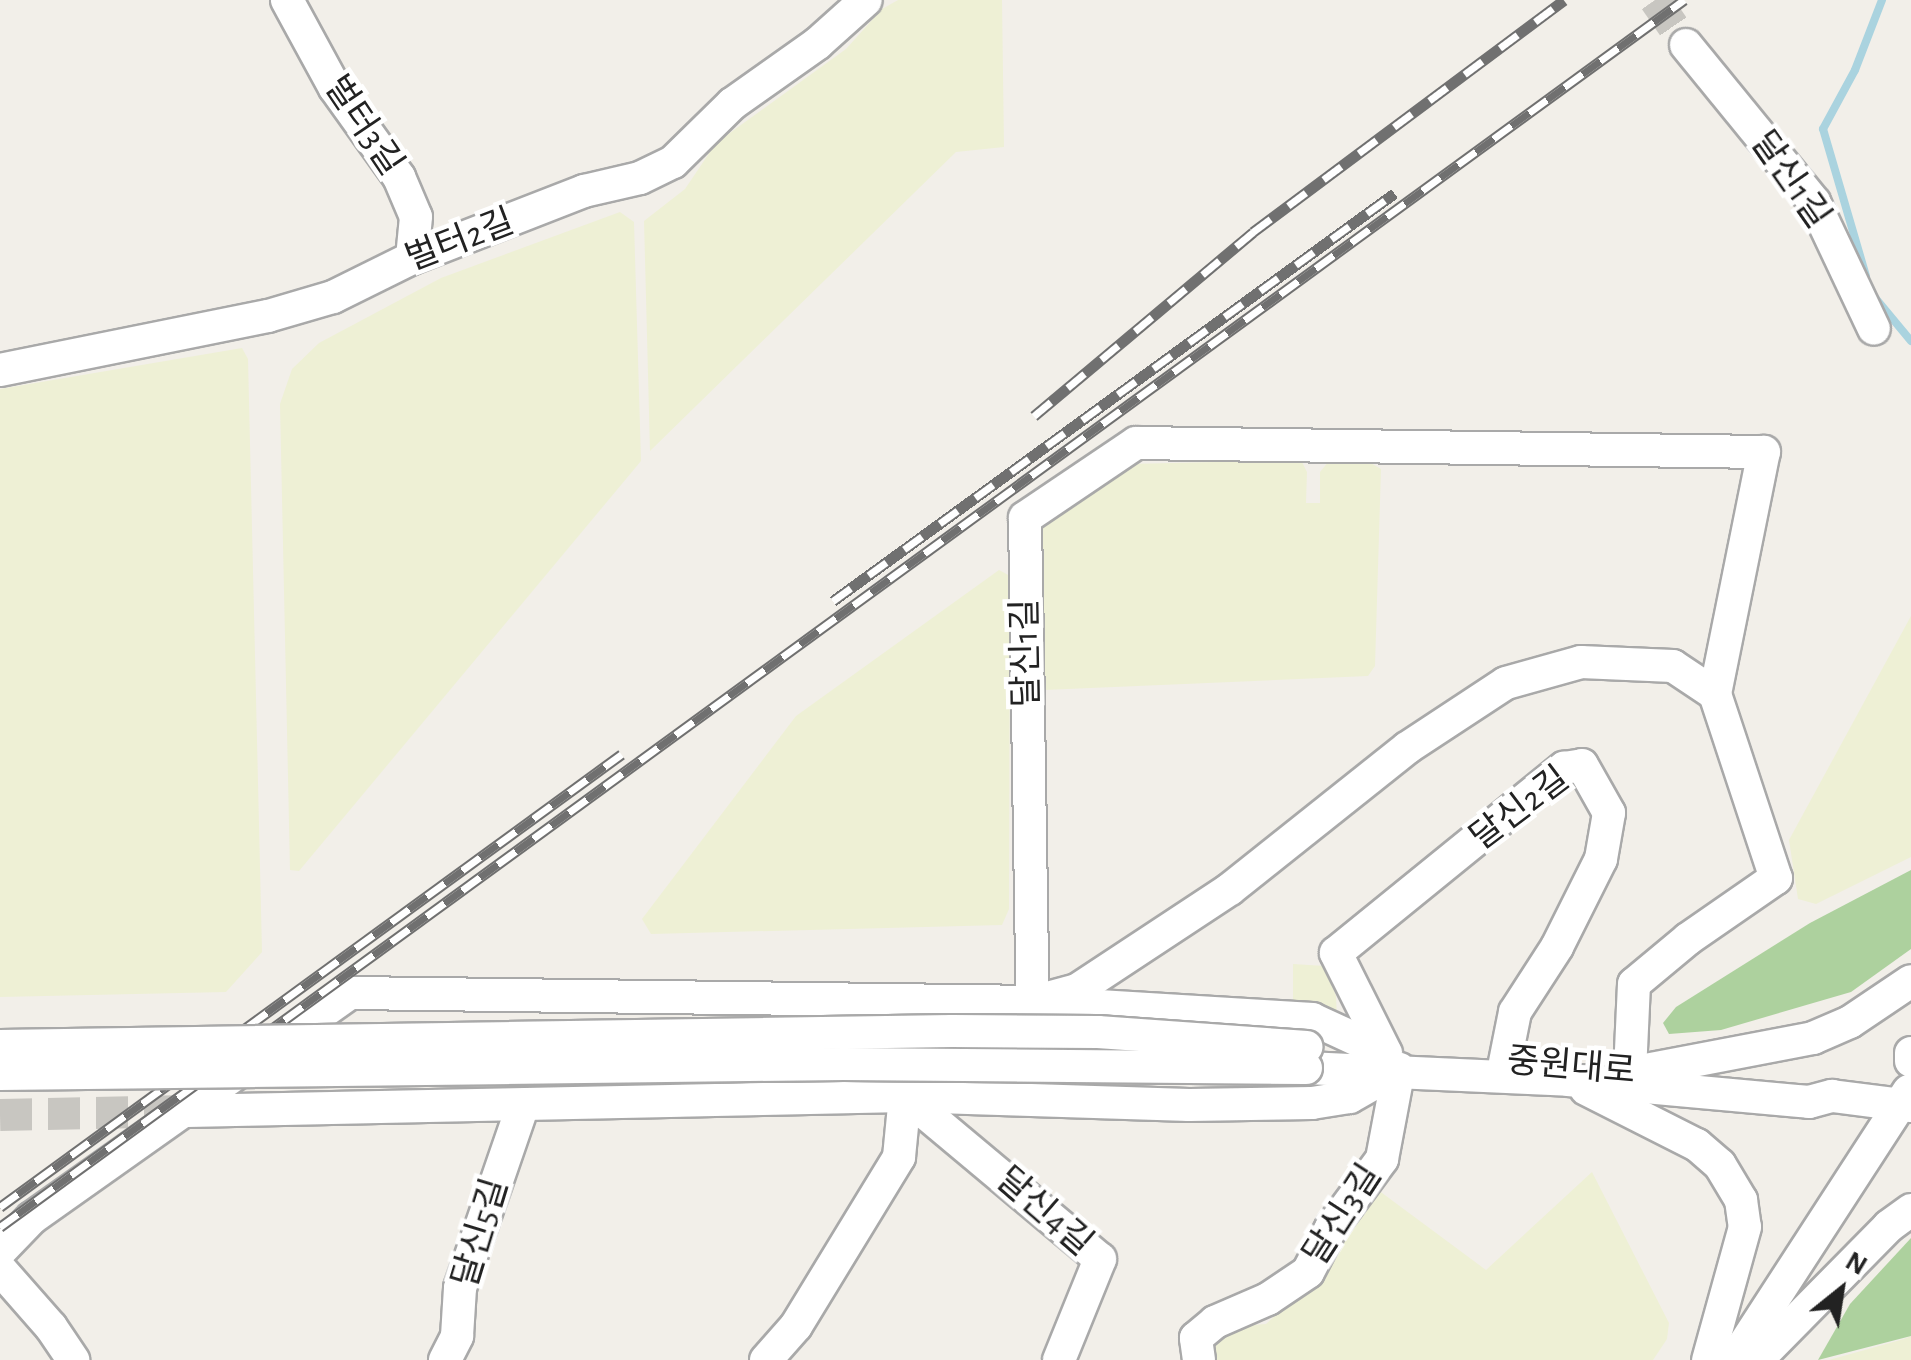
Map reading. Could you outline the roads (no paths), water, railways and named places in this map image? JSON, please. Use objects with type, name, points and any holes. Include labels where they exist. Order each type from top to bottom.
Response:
[{"type":"street","name":"벌터3길","points":[[286,0],[335,88],[400,177],[416,217],[412,258]]},
{"type":"street","name":"벌터2길","points":[[0,370],[268,316],[332,298],[412,258],[584,191],[640,178],[673,162],[732,104],[818,43],[866,0]]},
{"type":"street","name":"달신1길","points":[[1686,45],[1814,202],[1874,329]]},
{"type":"street","name":"달신1길","points":[[1033,1002],[1024,518],[1136,443],[1764,452],[1715,694],[1776,878],[1688,939],[1634,984],[1630,1072]]},
{"type":"street","points":[[1033,1002],[1076,990],[1230,889],[1408,748],[1506,683],[1581,662],[1623,662],[1673,666],[1715,694]]},
{"type":"street","name":"달신2길","points":[[1393,1061],[1336,952],[1564,768],[1582,765],[1609,813],[1601,858],[1557,947],[1516,1012],[1505,1062]]},
{"type":"street","points":[[1630,1072],[1813,1038],[1850,1022],[1911,981]]},
{"type":"street","points":[[0,1250],[32,1218],[350,994],[1033,1002],[1312,1020],[1393,1061],[1350,1097],[1312,1103],[1189,1105],[905,1096],[187,1111]]},
{"type":"street","points":[[0,1046],[1098,1032],[1306,1057]]},
{"type":"street","points":[[0,1074],[1306,1057]]},
{"type":"street","name":"중원대로","points":[[1306,1057],[1505,1062],[1816,1084],[1832,1096]]},
{"type":"street","name":"중원대로","points":[[1393,1061],[1809,1102],[1832,1096],[1907,1100]]},
{"type":"street","name":"달신3길","points":[[1198,1360],[1196,1338],[1215,1322],[1268,1299],[1308,1272],[1332,1228],[1382,1159],[1393,1061]]},
{"type":"street","points":[[1568,1080],[1697,1145],[1720,1166],[1741,1200],[1745,1227],[1708,1360]]},
{"type":"street","points":[[766,1360],[796,1326],[898,1158],[905,1096]]},
{"type":"street","name":"달신4길","points":[[905,1096],[1100,1259],[1060,1360]]},
{"type":"street","points":[[1734,1360],[1907,1100]]},
{"type":"street","name":"달신5길","points":[[445,1360],[457,1336],[460,1288],[523,1106]]},
{"type":"street","points":[[1757,1360],[1889,1226],[1911,1210]]},
{"type":"street","points":[[0,1269],[51,1327],[72,1360]]},
{"type":"waterway","points":[[1866,276],[1823,129],[1855,70],[1882,0]]},
{"type":"waterway","points":[[1872,294],[1911,341]]},
{"type":"tunnel","points":[[1655,0],[1686,45]]},
{"type":"tunnel","points":[[0,1115],[187,1111]]},
{"type":"railway","points":[[1034,416],[1253,232],[1564,0]]},
{"type":"railway","points":[[0,1227],[1684,0]]},
{"type":"railway","points":[[833,601],[1395,193]]},
{"type":"railway","points":[[0,1207],[622,754]]}]
